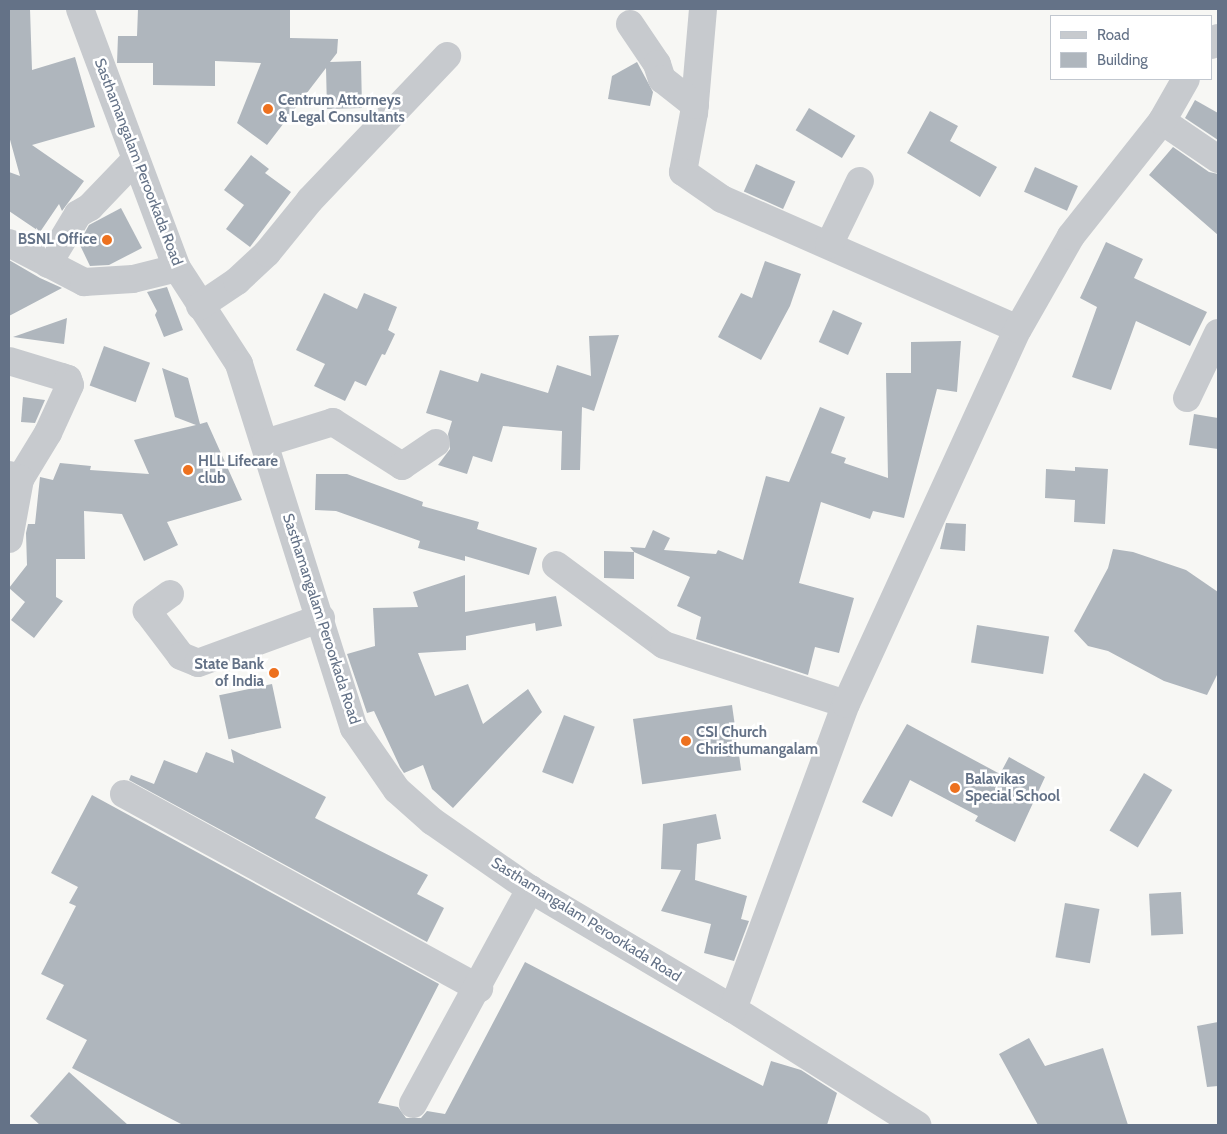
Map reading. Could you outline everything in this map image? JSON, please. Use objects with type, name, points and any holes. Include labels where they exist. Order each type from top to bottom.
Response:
[{"type":"street","name":"Sasthamangalam Peroorkada Road","points":[[80,9],[176,268],[239,364],[321,618],[354,728],[397,790],[432,821],[530,889],[733,1009],[917,1125]]},
{"type":"street","points":[[703,9],[695,105],[683,172],[722,199],[1018,328]]},
{"type":"street","points":[[630,24],[657,64],[662,79],[695,105]]},
{"type":"street","points":[[200,306],[237,281],[266,253],[310,200],[447,56]]},
{"type":"street","points":[[733,1009],[846,704],[1018,328],[1071,236],[1162,121],[1185,80]]},
{"type":"street","points":[[1162,121],[1218,159]]},
{"type":"street","points":[[48,264],[78,214],[90,207],[136,159]]},
{"type":"street","points":[[829,246],[860,182]]},
{"type":"street","points":[[9,243],[84,282],[133,279],[176,268]]},
{"type":"street","points":[[1187,398],[1218,333]]},
{"type":"street","points":[[9,361],[62,377],[68,380],[70,385],[48,433],[14,477],[9,539]]},
{"type":"street","points":[[264,443],[333,422],[402,466],[436,443]]},
{"type":"street","points":[[556,565],[664,646],[846,704]]},
{"type":"street","points":[[170,594],[147,611],[181,656],[198,663],[321,618]]},
{"type":"street","points":[[124,794],[479,988]]},
{"type":"street","points":[[413,1104],[479,988],[530,889]]},
{"type":"building","points":[[9,9],[30,9],[32,70],[75,57],[95,127],[32,145],[84,181],[62,211],[59,204],[40,232],[9,211],[9,172],[20,176],[9,136]]},
{"type":"building","points":[[138,9],[290,9],[290,38],[338,39],[337,53],[330,62],[361,61],[362,108],[327,109],[326,68],[267,145],[237,123],[261,63],[215,61],[215,86],[153,85],[153,63],[117,63],[118,36],[137,36]]},
{"type":"building","points":[[637,62],[653,92],[650,106],[608,99],[612,76]]},
{"type":"building","points":[[1195,100],[1218,113],[1218,140],[1185,118]]},
{"type":"building","points":[[809,108],[855,136],[842,158],[796,130]]},
{"type":"building","points":[[930,111],[958,126],[950,141],[997,167],[980,197],[907,153]]},
{"type":"building","points":[[1173,147],[1209,172],[1218,174],[1218,235],[1149,175]]},
{"type":"building","points":[[251,155],[269,169],[265,173],[291,192],[250,247],[226,229],[244,205],[224,190]]},
{"type":"building","points":[[756,164],[795,181],[783,209],[744,191]]},
{"type":"building","points":[[1035,167],[1078,186],[1067,211],[1024,192]]},
{"type":"building","name":"BSNL Office","points":[[121,208],[142,248],[109,265],[90,266],[79,243],[89,225]]},
{"type":"building","points":[[1106,242],[1143,259],[1134,278],[1207,312],[1190,346],[1136,321],[1111,390],[1072,377],[1097,307],[1080,298]]},
{"type":"building","points":[[9,260],[40,278],[62,288],[9,316]]},
{"type":"building","points":[[765,261],[801,274],[790,306],[761,360],[718,337],[741,293],[752,298]]},
{"type":"building","points":[[167,287],[183,330],[164,337],[155,315],[157,311],[147,292]]},
{"type":"building","points":[[324,293],[357,309],[364,293],[397,307],[388,330],[395,334],[385,355],[382,354],[366,386],[355,381],[345,401],[314,386],[325,364],[296,350]]},
{"type":"building","points":[[833,310],[862,323],[848,355],[819,342]]},
{"type":"building","points":[[67,318],[64,344],[13,337]]},
{"type":"building","points":[[619,335],[594,411],[582,407],[580,470],[561,470],[562,431],[503,426],[492,462],[473,456],[467,474],[438,465],[450,449],[448,434],[452,421],[426,413],[440,370],[478,382],[481,373],[548,393],[557,365],[591,376],[589,336]]},
{"type":"building","points":[[961,341],[957,392],[937,389],[904,518],[873,511],[870,519],[821,502],[799,583],[854,598],[839,653],[815,647],[808,675],[696,639],[701,617],[677,606],[690,577],[634,552],[630,547],[645,548],[653,530],[670,538],[664,550],[716,554],[718,550],[743,560],[766,476],[789,482],[820,407],[845,417],[831,453],[846,458],[844,463],[888,478],[886,373],[911,373],[911,342]]},
{"type":"building","points":[[104,346],[150,363],[136,402],[90,385]]},
{"type":"building","points":[[162,368],[188,378],[200,424],[207,422],[242,500],[167,522],[178,545],[144,561],[122,514],[84,511],[85,559],[56,559],[56,597],[63,601],[34,638],[11,620],[25,602],[9,588],[27,565],[26,533],[28,524],[35,524],[40,477],[53,480],[60,463],[91,466],[90,470],[149,474],[134,440],[196,425],[175,417]]},
{"type":"building","points":[[23,397],[45,400],[35,423],[21,422]]},
{"type":"building","points":[[1194,414],[1218,418],[1218,449],[1189,445]]},
{"type":"building","points":[[1075,467],[1108,469],[1105,524],[1074,522],[1075,500],[1045,498],[1046,469],[1075,471]]},
{"type":"building","points":[[316,474],[347,474],[423,502],[422,506],[479,522],[477,529],[537,548],[529,575],[465,556],[465,561],[418,548],[420,541],[336,511],[315,510]]},
{"type":"building","points":[[946,523],[966,524],[965,551],[940,549]]},
{"type":"building","points":[[1113,549],[1133,552],[1186,570],[1218,592],[1218,673],[1207,695],[1164,681],[1108,651],[1088,646],[1074,631],[1108,568]]},
{"type":"building","points":[[604,551],[634,552],[634,579],[604,578]]},
{"type":"building","points":[[465,575],[465,612],[556,596],[562,626],[536,631],[535,623],[466,636],[466,650],[418,653],[435,696],[468,684],[483,724],[528,689],[542,712],[453,808],[432,789],[423,765],[404,773],[374,711],[367,713],[347,654],[375,646],[373,608],[418,607],[413,592]]},
{"type":"building","points":[[977,625],[1049,636],[1043,674],[971,663]]},
{"type":"building","points":[[272,684],[281,728],[229,739],[219,695]]},
{"type":"building","name":"CSI Church Christhumangalam","points":[[732,705],[741,770],[642,784],[633,719]]},
{"type":"building","points":[[564,715],[595,727],[573,784],[542,772]]},
{"type":"building","points":[[907,724],[1000,774],[1009,757],[1045,777],[1015,842],[975,821],[978,816],[910,780],[892,817],[862,802]]},
{"type":"building","points":[[231,749],[326,797],[315,818],[428,875],[417,894],[444,908],[427,942],[129,780],[131,775],[154,784],[164,760],[197,773],[206,752],[234,763]]},
{"type":"building","points":[[1144,773],[1172,790],[1138,847],[1109,830]]},
{"type":"building","points":[[92,795],[439,984],[378,1103],[398,1107],[406,1118],[421,1118],[427,1111],[445,1114],[525,962],[763,1086],[771,1061],[801,1070],[837,1093],[827,1125],[183,1125],[72,1068],[87,1040],[46,1019],[64,985],[41,974],[76,906],[69,903],[78,887],[51,873]]},
{"type":"building","points":[[716,814],[721,839],[697,844],[695,880],[747,896],[741,919],[749,921],[734,961],[704,953],[711,924],[661,911],[681,870],[661,869],[663,824]]},
{"type":"building","points":[[1181,892],[1183,934],[1151,936],[1149,894]]},
{"type":"building","points":[[1065,903],[1099,909],[1090,963],[1055,957]]},
{"type":"building","points":[[1218,1022],[1218,1086],[1207,1087],[1197,1026]]},
{"type":"building","points":[[1029,1038],[1045,1066],[1103,1048],[1128,1125],[1038,1125],[999,1054]]},
{"type":"building","points":[[69,1072],[128,1125],[40,1125],[30,1116]]},
{"type":"place","name":"Centrum Attorneys & Legal Consultants","points":[[268,109]]},
{"type":"place","name":"BSNL Office","points":[[107,240]]},
{"type":"place","name":"HLL Lifecare club","points":[[188,470]]},
{"type":"place","name":"State Bank of India","points":[[274,673]]},
{"type":"place","name":"CSI Church Christhumangalam","points":[[686,741]]},
{"type":"place","name":"Balavikas Special School","points":[[955,788]]}]
